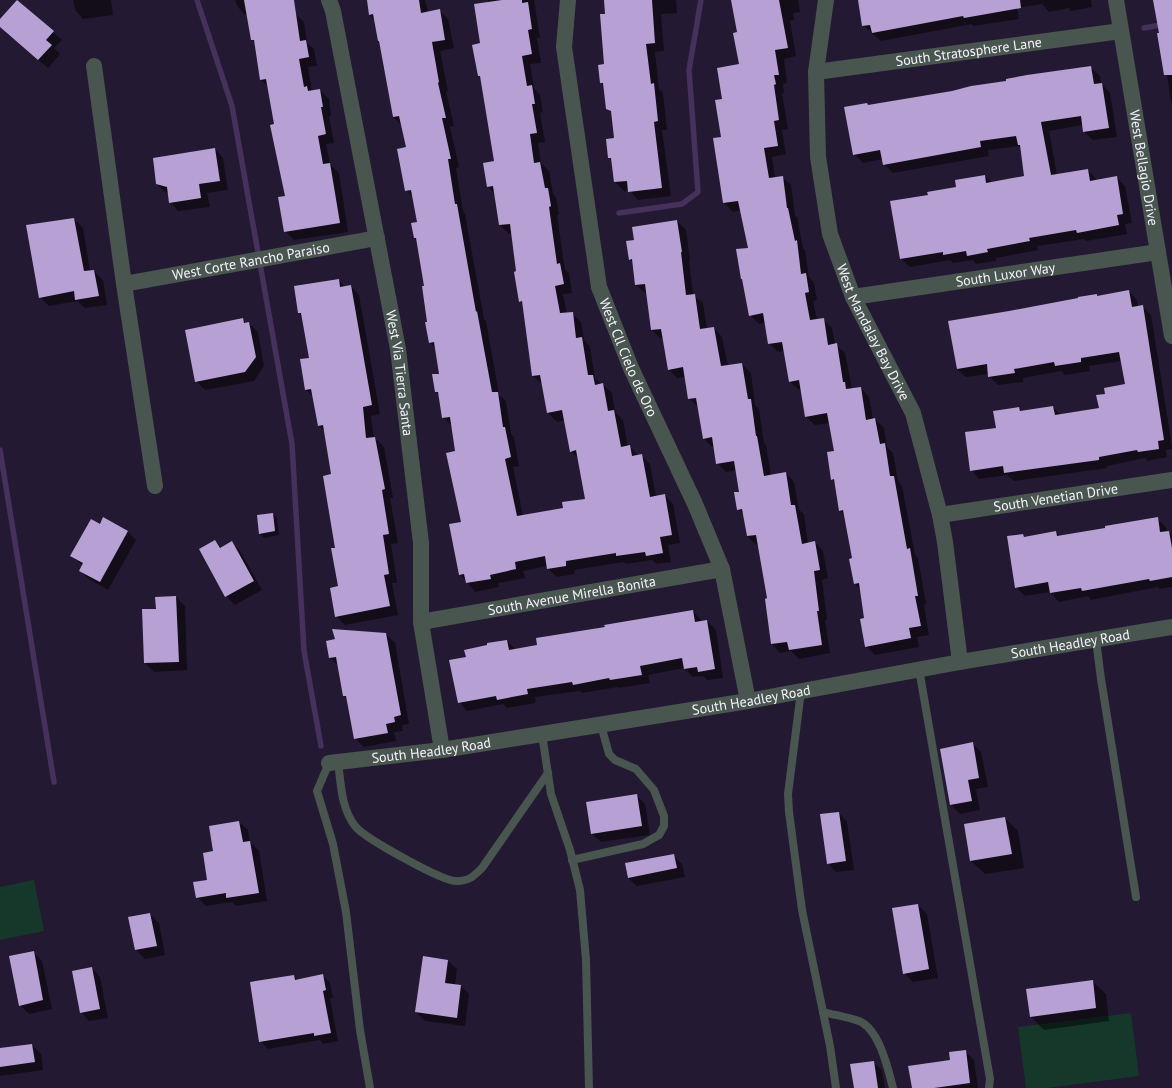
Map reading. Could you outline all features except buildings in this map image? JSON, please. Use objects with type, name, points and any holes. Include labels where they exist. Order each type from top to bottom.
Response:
[{"type":"street","name":"West Via Tierra Santa","points":[[329,0],[334,19],[398,349],[421,543],[421,622],[442,750]]},
{"type":"street","name":"West Cll Cielo de Oro","points":[[568,0],[564,46],[599,287],[631,368],[695,504],[722,569],[748,701]]},
{"type":"street","name":"West Mandalay Bay Drive","points":[[826,0],[816,72],[818,157],[830,234],[853,297],[913,413],[940,515],[945,542],[960,662]]},
{"type":"street","name":"West Bellagio Drive","points":[[1116,0],[1172,336]]},
{"type":"street","name":"South Stratosphere Lane","points":[[816,72],[1121,31]]},
{"type":"street","points":[[94,66],[124,284],[155,486]]},
{"type":"street","name":"West Corte Rancho Paraiso","points":[[124,284],[377,238]]},
{"type":"street","name":"South Luxor Way","points":[[853,297],[1158,252]]},
{"type":"street","name":"South Venetian Drive","points":[[940,515],[1172,480]]},
{"type":"street","name":"South Avenue Mirella Bonita","points":[[421,622],[722,569]]},
{"type":"street","name":"South Headley Road","points":[[334,763],[442,750],[601,725],[748,701],[919,669],[1172,627]]},
{"type":"lane","points":[[1096,640],[1136,897]]},
{"type":"lane","points":[[919,669],[990,1080],[990,1088]]},
{"type":"lane","points":[[801,691],[788,794],[802,910],[830,1046],[836,1088]]},
{"type":"lane","points":[[572,860],[643,844],[659,835],[664,826],[664,816],[654,790],[636,769],[615,760],[608,754],[601,725]]},
{"type":"lane","points":[[542,734],[550,794],[572,860],[580,890],[586,960],[589,1088]]},
{"type":"lane","points":[[334,763],[344,807],[355,827],[381,847],[454,881],[471,879],[482,868],[548,773]]},
{"type":"lane","points":[[334,763],[316,791],[333,844],[346,912],[360,1030],[370,1088]]},
{"type":"lane","points":[[822,1012],[860,1021],[876,1036],[887,1064],[893,1088]]},
{"type":"green space","points":[[34,880],[44,931],[0,940],[0,887]]},
{"type":"green space","points":[[1131,1013],[1139,1076],[1047,1088],[1026,1088],[1018,1027]]},
{"type":"waterway","points":[[197,0],[232,106],[292,444],[304,651],[321,746]]},
{"type":"waterway","points":[[619,213],[682,204],[698,192],[689,70],[701,0]]},
{"type":"waterway","points":[[1144,28],[1172,23]]},
{"type":"waterway","points":[[0,450],[54,782]]}]
